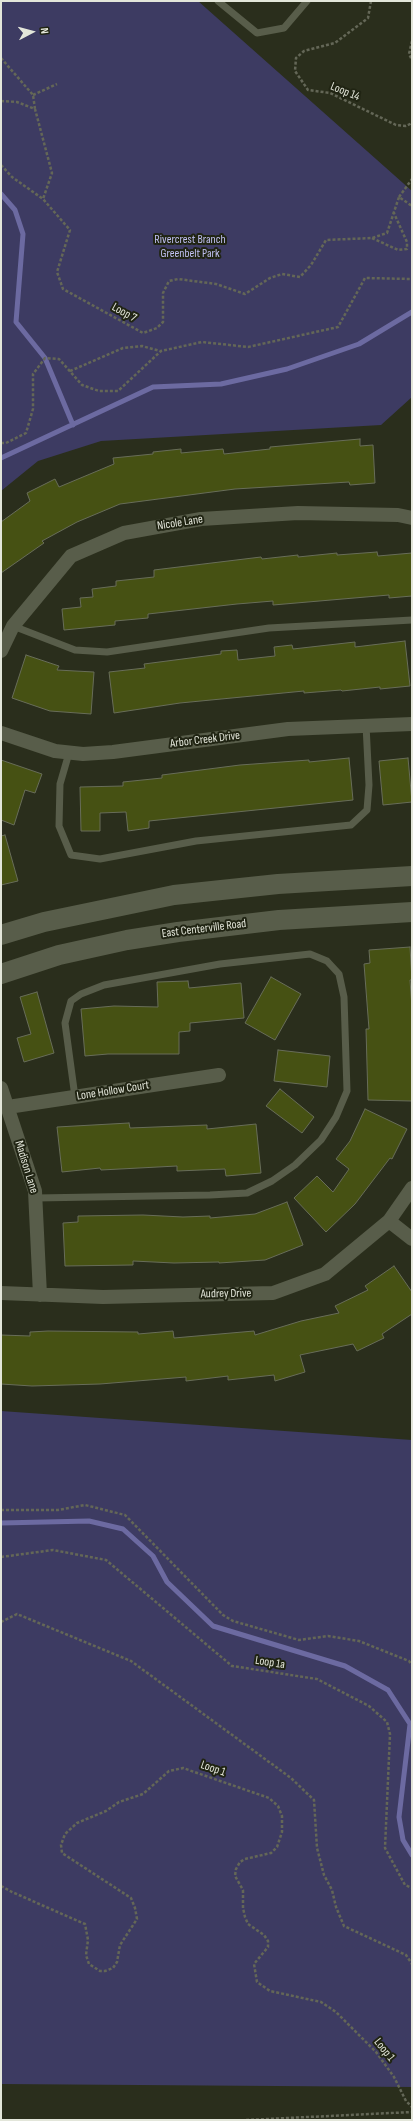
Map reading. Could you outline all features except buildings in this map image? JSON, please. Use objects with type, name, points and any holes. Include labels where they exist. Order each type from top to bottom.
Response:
[{"type":"main road","points":[[1,935],[44,922],[174,895],[278,884],[412,876]]},
{"type":"main road","name":"East Centerville Road","points":[[1,974],[59,954],[127,940],[178,932],[279,920],[412,912]]},
{"type":"street","name":"Nicole Lane","points":[[1,651],[13,626],[71,556],[124,533],[201,519],[298,513],[398,515],[412,518]]},
{"type":"street","name":"Arbor Creek Drive","points":[[1,733],[55,752],[83,754],[113,752],[288,729],[412,724]]},
{"type":"street","name":"Lone Hollow Court","points":[[8,1107],[219,1075]]},
{"type":"street","name":"Madison Lane","points":[[1,1088],[36,1198],[40,1295]]},
{"type":"street","name":"Audrey Drive","points":[[1,1293],[103,1297],[273,1294],[325,1274],[389,1221],[412,1188]]},
{"type":"street","points":[[389,1221],[412,1239]]},
{"type":"lane","points":[[218,1],[257,33],[284,28],[307,1]]},
{"type":"lane","points":[[13,626],[75,650],[107,652],[269,628],[412,620]]},
{"type":"lane","points":[[69,753],[60,784],[59,826],[70,855],[100,859],[196,841],[352,825],[367,810],[369,785],[366,725]]},
{"type":"lane","points":[[36,1198],[210,1195],[247,1192],[272,1181],[295,1165],[321,1140],[336,1117],[347,1091],[344,997],[339,974],[327,961],[310,954],[220,964],[104,985],[81,994],[71,1001],[65,1023],[75,1097]]},
{"type":"path","name":"Loop 14","points":[[371,1],[368,18],[335,43],[304,51],[296,58],[295,71],[308,90],[330,93],[396,125],[406,126],[412,123]]},
{"type":"path","points":[[412,41],[409,54],[412,60]]},
{"type":"path","points":[[1,58],[33,95],[35,109],[52,173],[43,199],[12,177],[1,165]]},
{"type":"path","points":[[33,95],[58,84]]},
{"type":"path","points":[[1,101],[17,102],[35,109]]},
{"type":"path","points":[[412,179],[399,197],[412,206]]},
{"type":"path","name":"Loop 7","points":[[43,199],[70,230],[57,272],[63,289],[142,334],[157,328],[163,322],[163,293],[169,281],[178,279],[216,284],[245,294],[270,278],[282,274],[300,277],[311,266],[326,240],[372,238],[387,233],[393,211],[399,197]]},
{"type":"path","points":[[372,238],[392,248],[406,249],[407,242],[393,211]]},
{"type":"path","points":[[70,371],[123,348],[142,346],[161,351],[202,342],[248,347],[338,327],[365,278],[412,279]]},
{"type":"path","points":[[1,442],[6,443],[26,433],[33,409],[33,374],[45,358],[59,358],[82,385],[99,391],[118,391],[161,351]]},
{"type":"path","points":[[1,1510],[58,1510],[85,1505],[125,1515],[224,1615],[233,1621],[298,1640],[328,1636],[359,1641],[409,1661],[412,1665]]},
{"type":"path","name":"Loop 1a","points":[[1,1556],[53,1550],[106,1560],[232,1666],[317,1679],[369,1706],[387,1722],[390,1734],[385,1848],[405,1885],[412,1888]]},
{"type":"path","points":[[1,1622],[16,1614],[131,1661],[291,1778],[314,1800],[317,1848],[324,1875],[332,1890],[336,1907],[344,1926],[406,1955],[412,1964]]},
{"type":"path","name":"Loop 1","points":[[1,1886],[85,1924],[88,1940],[86,1955],[89,1964],[100,1971],[106,1971],[113,1968],[117,1962],[120,1945],[137,1919],[135,1908],[131,1898],[62,1853],[61,1844],[64,1834],[77,1823],[106,1811],[119,1802],[143,1794],[169,1771],[183,1768],[269,1798],[278,1806],[282,1816],[282,1832],[278,1847],[271,1853],[245,1859],[240,1862],[236,1869],[236,1876],[243,1890],[245,1917],[248,1924],[264,1935],[268,1941],[268,1947],[254,1964],[257,1982],[270,1991],[322,2002],[336,2012],[376,2052],[394,2077],[406,2101],[412,2107]]},
{"type":"path","points":[[246,2120],[412,2112]]},
{"type":"green space","name":"Rivercrest Branch Greenbelt Park","points":[[1,1],[198,1],[412,191],[412,397],[381,425],[101,441],[38,461],[1,491]]},
{"type":"green space","points":[[1,1411],[412,1440],[412,2087],[1,2084]]},
{"type":"waterway","points":[[1,194],[15,210],[23,234],[16,322],[45,358],[73,425]]},
{"type":"waterway","points":[[1,458],[153,387],[221,384],[287,369],[359,344],[412,312]]},
{"type":"waterway","points":[[1,1523],[89,1521],[123,1529],[153,1556],[167,1582],[213,1626],[345,1666],[388,1690],[410,1724],[399,1817],[403,1840],[412,1855]]}]
